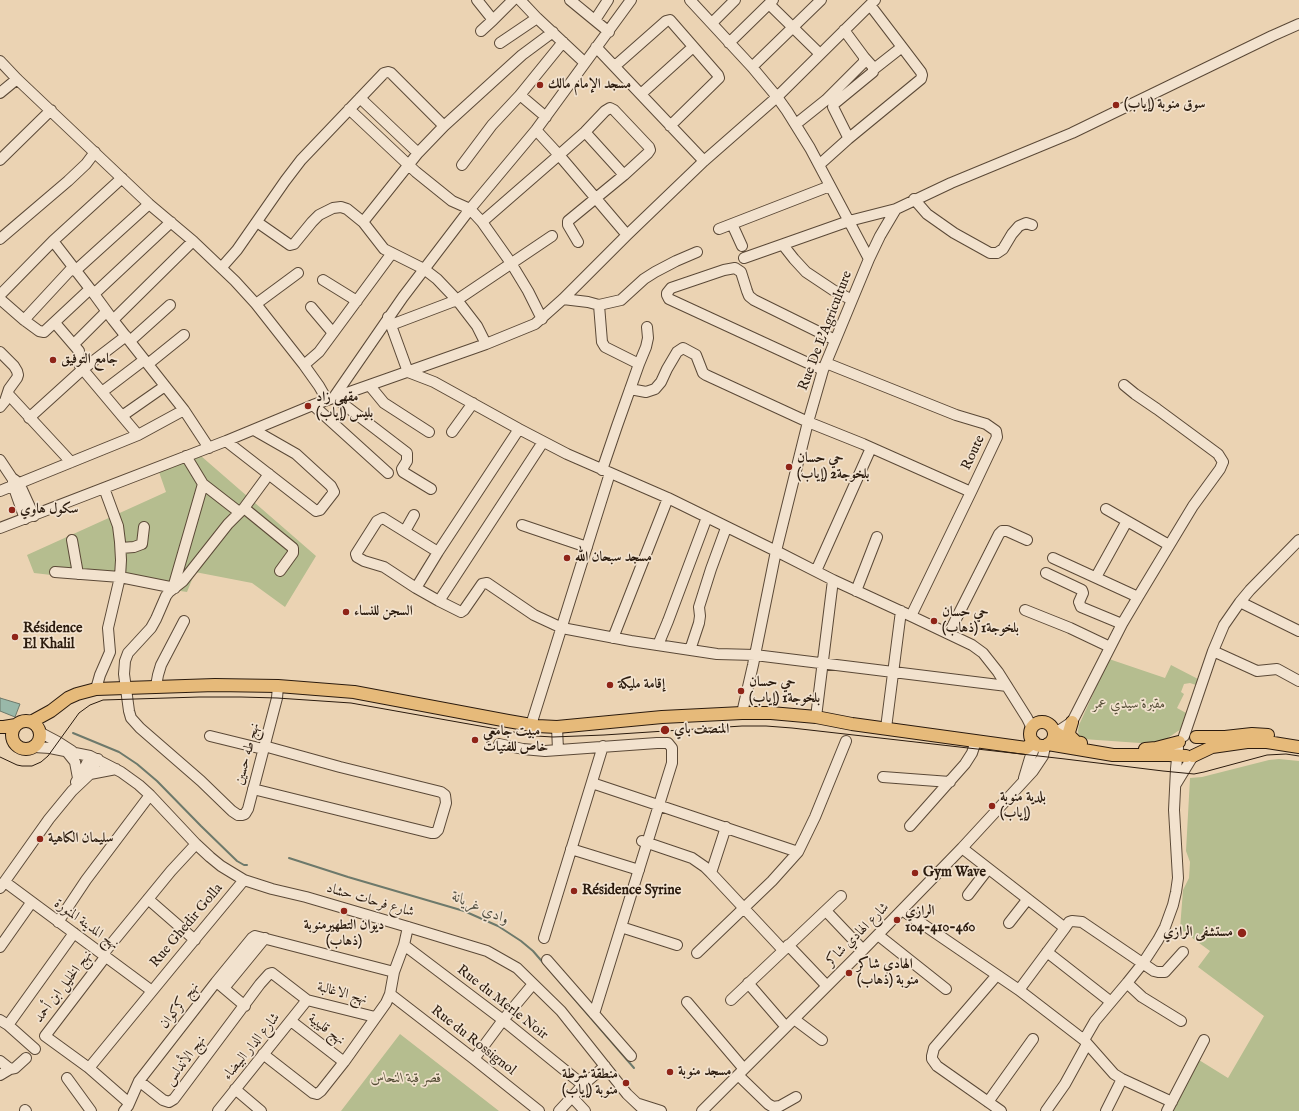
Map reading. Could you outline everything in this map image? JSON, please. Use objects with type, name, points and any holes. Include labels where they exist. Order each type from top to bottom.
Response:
[{"type":"main road","points":[[31,722],[73,696],[96,689],[215,685],[278,686],[354,692],[531,725],[557,727],[662,717],[771,713],[816,717],[852,724],[1010,746],[1035,738],[1053,737],[1053,731]]},
{"type":"main road","points":[[40,732],[51,711]]},
{"type":"main road","points":[[0,727],[4,728],[25,721],[31,722],[38,727],[40,732],[40,741],[34,747],[25,750],[0,735]]},
{"type":"main road","points":[[1072,722],[1069,732],[1070,736],[1077,742]]},
{"type":"main road","points":[[1035,738],[1046,723],[1049,724],[1053,731],[1069,741],[1105,747],[1142,749],[1186,743],[1212,747],[1247,742],[1289,744],[1299,747]]},
{"type":"main road","points":[[13,742],[12,733],[16,725]]},
{"type":"main road","points":[[1010,746],[1035,738],[1113,755],[1252,734],[1286,736],[1299,739]]},
{"type":"street","points":[[481,31],[513,0]]},
{"type":"street","points":[[520,0],[585,63]]},
{"type":"street","points":[[570,0],[609,32]]},
{"type":"street","points":[[595,20],[608,0]]},
{"type":"street","points":[[330,399],[390,321],[424,269],[470,209],[536,130],[631,0]]},
{"type":"street","name":"Rue De L'Agriculture","points":[[690,0],[701,4],[712,23],[777,97],[796,124],[869,259],[824,366],[808,422],[776,551],[742,713]]},
{"type":"street","points":[[712,23],[735,0]]},
{"type":"street","points":[[752,67],[821,0]]},
{"type":"street","points":[[480,1],[493,20]]},
{"type":"street","points":[[729,43],[771,2],[792,28],[820,54]]},
{"type":"street","points":[[0,528],[209,448],[313,405],[486,344],[536,324],[563,299],[627,234],[704,161],[777,97],[873,2],[902,47],[921,72],[921,79],[819,165]]},
{"type":"street","points":[[500,42],[537,18]]},
{"type":"street","points":[[615,66],[668,20],[670,20],[719,78],[670,126]]},
{"type":"street","points":[[744,258],[849,220],[896,209],[914,199],[951,183],[1072,133],[1299,24]]},
{"type":"street","points":[[844,30],[874,70]]},
{"type":"street","points":[[363,222],[418,153],[444,126],[522,55],[553,32]]},
{"type":"street","points":[[462,165],[492,125],[520,95],[562,42]]},
{"type":"street","points":[[596,47],[704,161]]},
{"type":"street","points":[[640,94],[693,47]]},
{"type":"street","points":[[829,103],[834,104],[902,47]]},
{"type":"street","points":[[796,124],[829,103],[864,62],[864,58]]},
{"type":"street","points":[[0,61],[148,204],[172,222],[222,267],[256,304],[330,399],[407,453],[407,460],[402,469],[403,472],[431,489]]},
{"type":"street","points":[[222,267],[237,250],[284,181],[301,160],[384,73],[391,73],[444,126]]},
{"type":"street","points":[[0,93],[17,79]]},
{"type":"street","points":[[520,95],[546,117]]},
{"type":"street","points":[[360,98],[418,153]]},
{"type":"street","points":[[829,103],[848,139]]},
{"type":"street","points":[[482,222],[560,155],[605,111],[610,108],[614,110],[649,147],[650,150],[624,175],[568,221],[568,225],[578,242]]},
{"type":"street","points":[[349,109],[408,165],[452,200],[470,209],[482,222],[511,263],[528,291],[542,319]]},
{"type":"street","points":[[0,160],[51,110]]},
{"type":"street","points":[[536,130],[560,155],[627,234]]},
{"type":"street","points":[[585,132],[624,175]]},
{"type":"street","points":[[0,239],[32,210],[68,181],[86,164],[95,152]]},
{"type":"street","points":[[0,295],[53,241],[122,178]]},
{"type":"street","points":[[718,229],[830,186]]},
{"type":"street","points":[[914,199],[927,214],[948,229],[966,241],[990,253],[997,253],[1003,249],[1019,226],[1026,223],[1032,224]]},
{"type":"street","points":[[24,320],[74,269],[148,204]]},
{"type":"street","points":[[257,222],[290,245],[294,244],[319,215],[333,208],[341,207],[347,209],[363,222],[384,250],[424,269],[437,278],[457,300],[477,326],[486,344]]},
{"type":"street","points":[[869,259],[896,209]]},
{"type":"street","points":[[0,299],[24,320],[42,332],[47,330],[172,222]]},
{"type":"street","points":[[732,224],[742,246]]},
{"type":"street","points":[[390,321],[457,300],[552,236]]},
{"type":"street","points":[[113,320],[193,240]]},
{"type":"street","points":[[53,241],[106,312],[184,410],[209,448]]},
{"type":"street","points":[[783,244],[806,272],[833,290],[852,300]]},
{"type":"street","points":[[563,299],[599,305],[621,300],[650,275],[661,268],[696,252]]},
{"type":"street","points":[[304,365],[319,352],[392,253]]},
{"type":"street","points":[[824,366],[669,299],[667,293],[671,288],[724,270],[735,268],[741,272],[749,296],[754,300],[835,340]]},
{"type":"street","points":[[256,304],[298,273]]},
{"type":"street","points":[[323,280],[357,301]]},
{"type":"street","points":[[30,418],[83,369],[128,339],[170,304]]},
{"type":"street","points":[[599,305],[601,335],[602,342],[605,347],[639,364]]},
{"type":"street","points":[[311,307],[333,334]]},
{"type":"street","points":[[74,344],[106,312]]},
{"type":"street","points":[[390,321],[408,372],[434,382],[543,442],[606,472],[668,498],[833,580],[972,645],[983,653],[1007,686],[1035,738]]},
{"type":"street","points":[[55,323],[79,351],[78,362],[83,369],[138,435]]},
{"type":"street","points":[[531,725],[587,547],[617,426],[648,342],[647,327]]},
{"type":"street","points":[[102,392],[184,335]]},
{"type":"street","name":"Route","points":[[630,389],[646,392],[655,389],[661,382],[675,354],[683,348],[696,355],[706,375],[808,422],[872,448],[971,492],[997,437],[996,431],[986,424],[956,415],[824,366]]},
{"type":"street","points":[[0,352],[18,371],[18,378],[9,389],[8,394],[0,407]]},
{"type":"street","points":[[1053,731],[1060,730],[1072,722],[1122,624],[1193,506],[1220,469],[1223,462],[1218,454],[1124,385]]},
{"type":"street","points":[[122,416],[165,386]]},
{"type":"street","points":[[370,386],[384,403],[429,432]]},
{"type":"street","points":[[8,394],[70,462]]},
{"type":"street","points":[[452,432],[473,403]]},
{"type":"street","points":[[313,405],[388,473]]},
{"type":"street","points":[[0,491],[15,482],[138,435],[184,410]]},
{"type":"street","points":[[226,441],[316,511],[320,510],[334,492],[331,486],[296,454],[254,430]]},
{"type":"street","points":[[416,588],[438,552],[519,430]]},
{"type":"street","points":[[439,601],[543,442]]},
{"type":"street","points":[[816,571],[872,448]]},
{"type":"street","points":[[186,456],[203,484],[293,548],[293,553],[280,571]]},
{"type":"street","points":[[0,460],[15,482],[29,518]]},
{"type":"street","points":[[126,688],[124,668],[128,653],[151,628],[166,596],[183,581],[269,474]]},
{"type":"street","points":[[174,588],[203,484]]},
{"type":"street","points":[[96,689],[100,675],[110,652],[108,628],[120,577],[121,548],[115,516],[104,488]]},
{"type":"street","points":[[912,616],[971,492]]},
{"type":"street","points":[[612,638],[668,498]]},
{"type":"street","points":[[1106,509],[1169,545]]},
{"type":"street","points":[[405,531],[414,515]]},
{"type":"street","points":[[658,645],[707,517]]},
{"type":"street","points":[[438,552],[383,518],[378,521],[356,554],[357,557],[364,561],[384,567],[416,588],[461,612],[482,584],[488,583],[534,615],[562,628],[612,638],[717,654],[755,655],[1007,686]]},
{"type":"street","points":[[1096,577],[1127,521]]},
{"type":"street","points":[[522,525],[587,547]]},
{"type":"street","points":[[121,548],[137,547],[142,544],[144,527]]},
{"type":"street","points":[[690,650],[699,624],[699,607],[726,528]]},
{"type":"street","points":[[949,634],[999,534],[1002,531],[1007,531],[1027,540]]},
{"type":"street","points":[[856,591],[878,537]]},
{"type":"street","points":[[72,540],[78,574]]},
{"type":"street","points":[[1046,1111],[1065,1084],[1095,1021],[1143,963],[1165,927],[1176,892],[1178,863],[1174,810],[1175,786],[1213,651],[1224,625],[1240,602],[1299,540]]},
{"type":"street","points":[[1056,577],[1058,560],[1138,597]]},
{"type":"street","points":[[55,572],[120,577],[174,588]]},
{"type":"street","points":[[1046,573],[1082,590],[1083,592],[1079,602],[1081,607],[1122,624]]},
{"type":"street","points":[[816,717],[833,580]]},
{"type":"street","points":[[1240,602],[1299,631]]},
{"type":"street","points":[[1025,610],[1070,628],[1110,647]]},
{"type":"street","points":[[886,728],[900,611]]},
{"type":"street","points":[[156,686],[161,665],[184,621]]},
{"type":"street","points":[[1213,651],[1257,671],[1277,669],[1299,681]]},
{"type":"street","name":"نهج طه حسين","points":[[126,688],[128,711],[131,718],[140,728],[196,776],[232,811],[242,816],[248,809],[278,686]]},
{"type":"street","points":[[557,727],[558,750]]},
{"type":"street","name":"شارع فرحات حشاد","points":[[40,732],[55,740],[70,752]]},
{"type":"street","points":[[210,736],[264,747],[441,792],[446,795],[446,803],[438,830],[435,833],[431,833],[253,789]]},
{"type":"street","name":"شارع الهادي شاكر","points":[[1022,783],[1035,738]]},
{"type":"street","name":"شارع الهادي شاكر","points":[[702,1111],[878,935],[1022,783],[1040,762],[1043,754],[1035,738]]},
{"type":"street","points":[[697,953],[772,881],[798,852],[815,817],[846,741]]},
{"type":"street","points":[[910,826],[965,764],[972,753],[976,741]]},
{"type":"street","points":[[499,744],[534,751],[665,743],[669,744],[672,748],[672,754],[667,762],[657,804],[592,1012]]},
{"type":"street","points":[[1175,786],[1186,743]]},
{"type":"street","points":[[544,938],[603,746]]},
{"type":"street","name":"شارع فرحات حشاد","points":[[34,747],[50,748],[94,757],[116,769],[134,781],[150,795],[196,844],[221,866],[244,880],[486,951],[517,968],[561,1011],[627,1094],[642,1108],[661,1111]]},
{"type":"street","points":[[70,752],[75,762],[78,778]]},
{"type":"street","points":[[90,774],[94,757]]},
{"type":"street","points":[[72,791],[78,778],[94,757]]},
{"type":"street","points":[[2,885],[30,845],[72,791],[90,774],[116,769]]},
{"type":"street","points":[[883,778],[950,782]]},
{"type":"street","points":[[592,782],[798,852]]},
{"type":"street","points":[[58,922],[86,880],[150,795]]},
{"type":"street","points":[[711,872],[726,827]]},
{"type":"street","points":[[645,842],[692,858],[705,867],[744,908],[827,986]]},
{"type":"street","name":"نهج الخليل ابن أحمد","points":[[89,1068],[45,1036],[104,955],[148,899],[196,844]]},
{"type":"street","points":[[962,848],[1065,928]]},
{"type":"street","points":[[571,849],[636,870]]},
{"type":"street","points":[[968,895],[988,869]]},
{"type":"street","points":[[592,1012],[621,927],[636,870]]},
{"type":"street","name":"Rue Ghedir Golla","points":[[89,1068],[244,880]]},
{"type":"street","name":"نهج المدينة المنورة","points":[[2,885],[74,933],[152,991]]},
{"type":"street","points":[[731,1000],[785,947],[842,896]]},
{"type":"street","points":[[148,899],[194,940]]},
{"type":"street","points":[[1009,923],[1027,900]]},
{"type":"street","points":[[0,947],[31,903]]},
{"type":"street","points":[[902,910],[1019,990],[1086,1042],[1111,1071],[1122,1079],[1170,1106],[1204,1040]]},
{"type":"street","points":[[826,911],[863,950]]},
{"type":"street","points":[[1019,990],[1069,922],[1072,921],[1082,922],[1154,971],[1162,973],[1165,972],[1183,952]]},
{"type":"street","points":[[263,1054],[313,1093],[317,1094],[321,1091],[344,1062],[386,1003],[390,994],[394,972],[404,945],[408,927]]},
{"type":"street","points":[[621,927],[677,944]]},
{"type":"street","points":[[35,1049],[4,1023],[74,933]]},
{"type":"street","points":[[878,935],[946,989]]},
{"type":"street","name":"نهج كركوان","points":[[128,1108],[138,1081],[220,985],[265,938],[394,972]]},
{"type":"street","name":"Rue du Merle Noir","points":[[404,945],[503,1020],[583,1085]]},
{"type":"street","points":[[1047,952],[1110,1002]]},
{"type":"street","points":[[547,960],[631,1056]]},
{"type":"street","name":"نهج الاغالبة","points":[[245,1006],[268,974],[272,973],[307,1000],[375,1017]]},
{"type":"street","points":[[996,975],[932,1052],[932,1059],[936,1066],[1001,1111]]},
{"type":"street","points":[[748,983],[786,1027]]},
{"type":"street","points":[[474,1059],[503,1020],[533,984]]},
{"type":"street","points":[[1127,984],[1142,997],[1181,1021]]},
{"type":"street","points":[[220,985],[245,1006]]},
{"type":"street","name":"Rue du Rossignol","points":[[390,994],[539,1111]]},
{"type":"street","name":"شارع الدار البيضاء","points":[[218,1111],[307,1000]]},
{"type":"street","points":[[687,1002],[741,1072],[768,1104],[773,1107],[780,1106],[796,1097]]},
{"type":"street","name":"نهج الأندلس","points":[[138,1081],[162,1100],[169,1102],[174,1099],[245,1006]]},
{"type":"street","points":[[794,1019],[822,1040]]},
{"type":"street","name":"نهج قليبية","points":[[291,1021],[344,1062]]},
{"type":"street","points":[[988,1102],[1033,1039]]},
{"type":"street","points":[[0,1075],[10,1069],[15,1068],[26,1058]]},
{"type":"street","points":[[0,1060],[10,1069]]},
{"type":"street","points":[[559,1111],[583,1085],[604,1066]]},
{"type":"street","points":[[89,1068],[128,1108]]},
{"type":"street","points":[[67,1078],[91,1111]]},
{"type":"street","points":[[1106,1111],[1122,1079]]},
{"type":"street","points":[[235,1089],[261,1111]]},
{"type":"street","points":[[572,1097],[585,1111]]},
{"type":"street","name":"شارع الهادي شاكر","points":[[696,1111],[710,1104]]},
{"type":"green space","points":[[201,456],[316,556],[285,607],[252,583],[195,572],[187,592],[34,573],[27,555],[166,492],[159,472]]},
{"type":"green space","name":"مقبرة سيدي عمر","points":[[1109,659],[1165,678],[1171,665],[1198,679],[1196,685],[1190,683],[1184,684],[1181,692],[1184,694],[1177,708],[1188,714],[1181,729],[1162,742],[1154,744],[1083,739],[1079,737],[1079,725]]},
{"type":"green space","name":"مستشفى الرازي","points":[[1279,759],[1299,761],[1299,1111],[1172,1111],[1199,1060],[1228,1078],[1264,1016],[1198,967],[1210,951],[1180,929],[1183,890],[1189,878],[1190,862],[1186,851],[1190,778],[1202,777],[1269,760]]},
{"type":"green space","name":"قصر قبة النحاس","points":[[400,1034],[499,1111],[341,1111]]},
{"type":"shaded area","points":[[0,698],[20,704],[15,717],[0,711]]},
{"type":"waterway","points":[[73,733],[119,752],[137,764],[157,781],[237,861],[247,865]]},
{"type":"waterway","name":"وادي غريانة","points":[[289,858],[464,911],[498,926],[533,951],[634,1068]]},
{"type":"tram line","points":[[0,757],[22,766],[32,766],[41,762],[48,756],[79,713],[90,705],[103,700],[199,697],[277,698],[351,703],[536,736],[553,737],[742,726],[792,728],[1194,774],[1267,755],[1286,754],[1299,756]]},
{"type":"place","name":"مسجد الإمام مالك","points":[[540,85]]},
{"type":"place","name":"سوق منوبة (إياب)","points":[[1116,105]]},
{"type":"place","name":"جامع التوفيق","points":[[53,360]]},
{"type":"place","name":"مقهى زاد بليس (إياب)","points":[[308,406]]},
{"type":"place","name":"حي حسان بلخوجة2 (إياب)","points":[[789,467]]},
{"type":"place","name":"سكول هاوي","points":[[12,510]]},
{"type":"place","name":"مسجد سبحان الله","points":[[567,558]]},
{"type":"place","name":"السجن للنساء","points":[[346,612]]},
{"type":"place","name":"حي حسان بلخوجة1 (ذهاب)","points":[[934,621]]},
{"type":"place","name":"Résidence El Khalil","points":[[15,637]]},
{"type":"place","name":"إقامة مليكة","points":[[610,685]]},
{"type":"place","name":"حي حسان بلخوجة1 (إياب)","points":[[741,691]]},
{"type":"place","name":"المنصف باي","points":[[665,730]]},
{"type":"place","name":"مبيت جامعي خاص للفتيات","points":[[475,740]]},
{"type":"place","name":"بلدية منوبة (إياب)","points":[[992,806]]},
{"type":"place","name":"سليمان الكاهية","points":[[40,839]]},
{"type":"place","name":"Gym Wave","points":[[915,873]]},
{"type":"place","name":"Résidence Syrine","points":[[574,891]]},
{"type":"place","name":"ديوان التطهيرمنوبة (ذهاب)","points":[[344,911]]},
{"type":"place","name":"الرازي 104-410-460","points":[[897,920]]},
{"type":"place","name":"مستشفى الرازي","points":[[1242,933]]},
{"type":"place","name":"الهادي شاكر منوبة (ذهاب)","points":[[849,973]]},
{"type":"place","name":"مسجد منوبة","points":[[670,1072]]},
{"type":"place","name":"منطقة شرطة منوبة (إياب)","points":[[626,1083]]}]
